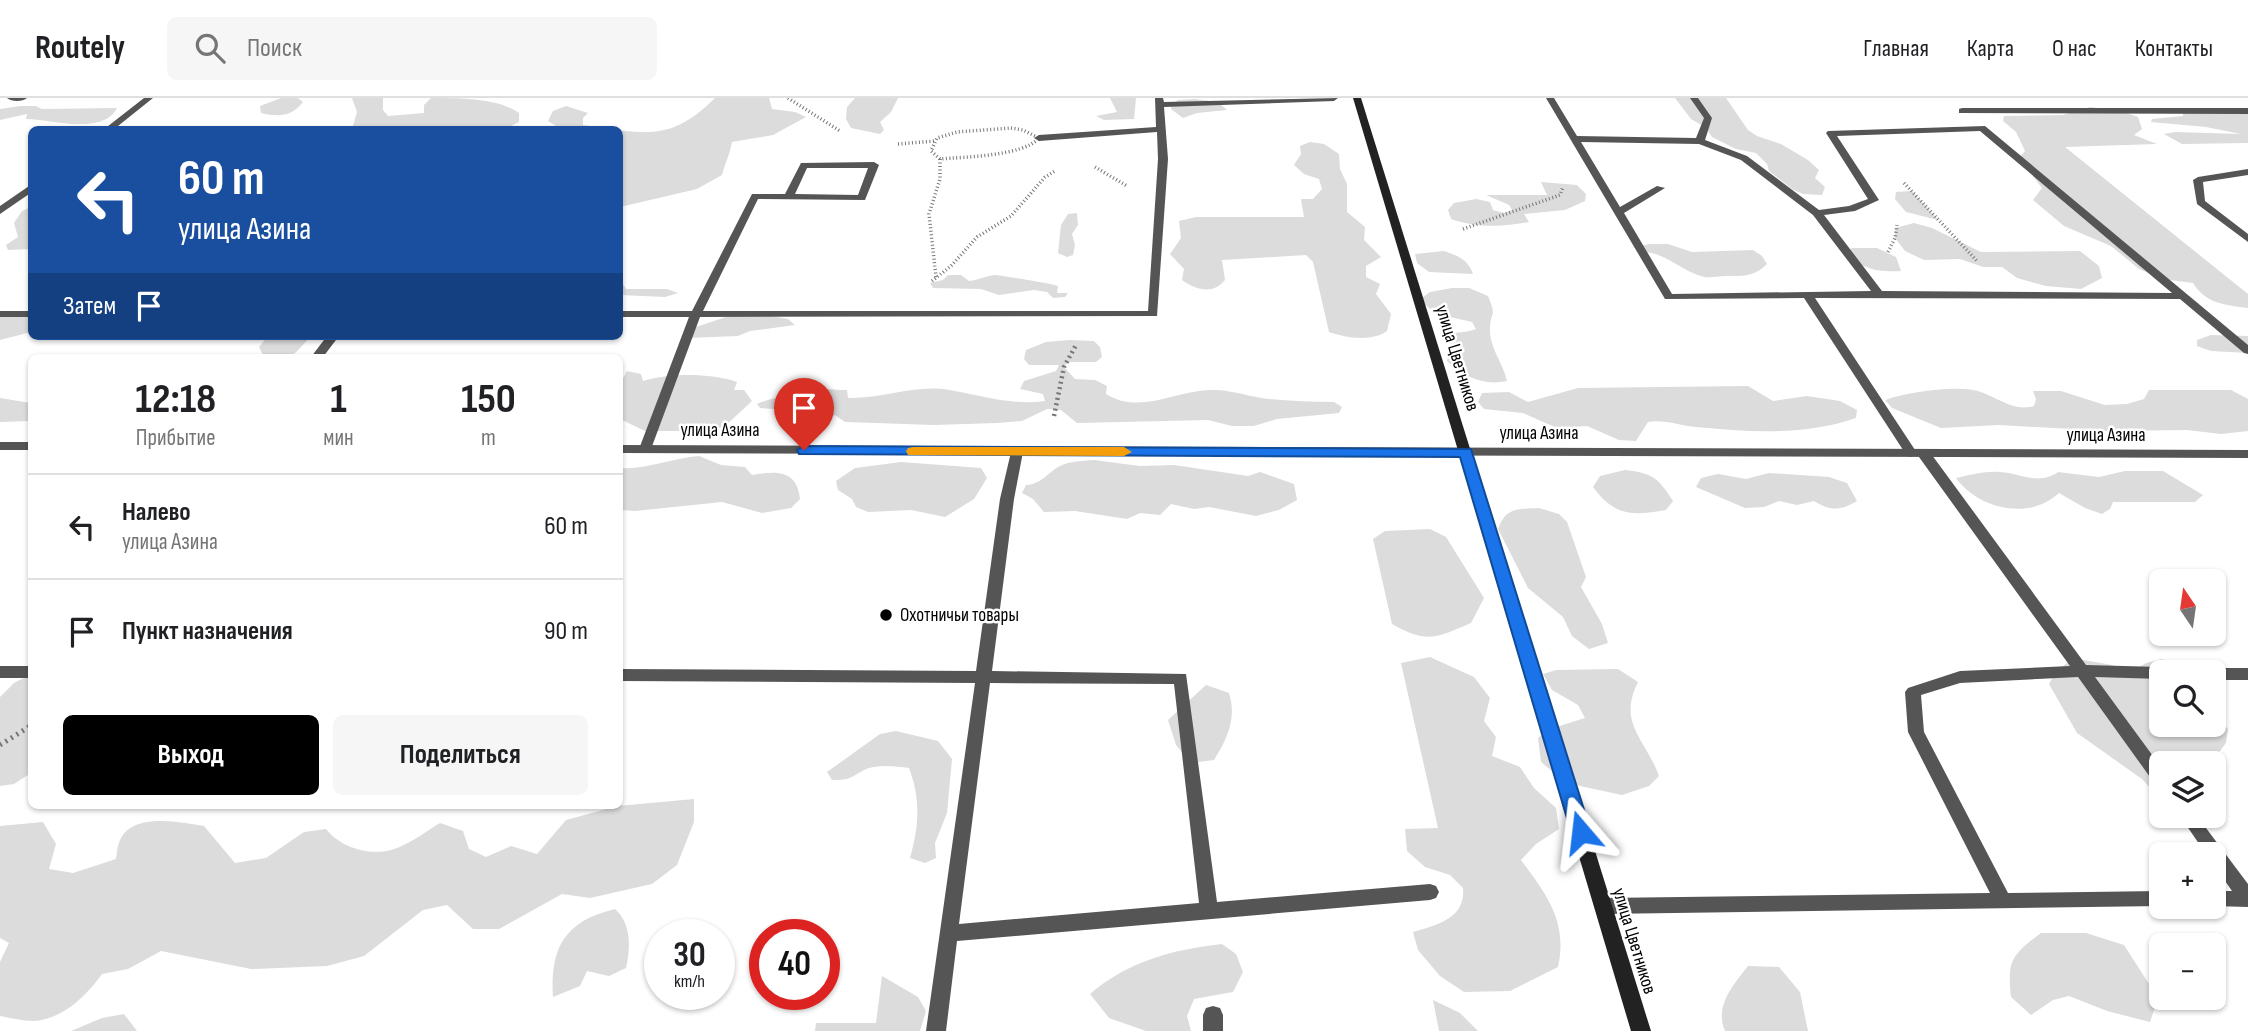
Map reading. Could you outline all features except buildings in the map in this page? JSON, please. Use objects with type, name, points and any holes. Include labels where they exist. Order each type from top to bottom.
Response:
[{"type":"street","points":[[10,98],[23,98]]},
{"type":"street","points":[[112,126],[149,98]]},
{"type":"street","points":[[623,314],[1153,314],[1163,159],[1159,102],[1334,98]]},
{"type":"street","name":"улица Цветников","points":[[1357,98],[1641,1031]]},
{"type":"street","points":[[1550,98],[1669,297],[1879,294],[2182,296]]},
{"type":"street","points":[[1694,98],[1709,118],[1700,141]]},
{"type":"street","points":[[2038,98],[2052,111]]},
{"type":"street","points":[[2248,111],[1962,111],[2248,351]]},
{"type":"street","points":[[1817,213],[1851,209],[1874,201],[1831,134],[1982,128]]},
{"type":"street","points":[[1039,138],[1161,129]]},
{"type":"street","points":[[1574,139],[1700,141],[1744,158],[1817,213],[1879,294]]},
{"type":"street","points":[[645,449],[696,314],[755,196],[862,198],[874,165],[804,165],[789,196]]},
{"type":"street","points":[[2248,172],[2198,180],[2200,202],[2248,239]]},
{"type":"street","points":[[1618,212],[1660,188]]},
{"type":"street","points":[[0,211],[28,190]]},
{"type":"street","points":[[1807,295],[1918,454],[2149,763]]},
{"type":"street","points":[[0,314],[28,313]]},
{"type":"street","points":[[319,354],[330,340]]},
{"type":"street","points":[[0,446],[28,446]]},
{"type":"street","name":"улица Азина","points":[[623,449],[2248,454]]},
{"type":"street","points":[[936,1031],[1007,499],[1017,452]]},
{"type":"street","points":[[2003,901],[1916,732],[1913,692],[1960,677],[2082,671],[2149,673]]},
{"type":"street","points":[[0,672],[28,672]]},
{"type":"street","points":[[2226,674],[2248,674]]},
{"type":"street","points":[[623,675],[1181,678],[1209,911]]},
{"type":"street","points":[[2197,828],[2248,898]]},
{"type":"street","points":[[949,933],[1430,892]]},
{"type":"street","points":[[2226,899],[2248,898]]},
{"type":"street","points":[[1603,906],[2149,900]]},
{"type":"path","points":[[936,278],[929,223],[930,204],[942,172],[940,159],[931,151],[937,138],[957,132],[1011,128],[1023,130],[1039,138],[1034,144],[995,154],[940,159]]},
{"type":"path","points":[[912,314],[928,284],[977,237],[1011,216],[1045,177],[1074,160],[1089,144],[1112,132]]},
{"type":"path","points":[[1860,132],[1945,229],[1983,267],[2016,294]]},
{"type":"path","points":[[1463,229],[1560,195],[1571,165],[1574,139]]},
{"type":"path","points":[[1074,160],[1097,167],[1160,207]]},
{"type":"path","points":[[1879,294],[1880,272],[1900,220]]},
{"type":"path","points":[[1049,452],[1064,367],[1076,347],[1077,337],[1092,314]]},
{"type":"path","points":[[0,745],[28,728]]},
{"type":"shaded area","points":[[281,98],[298,98],[303,102],[294,111],[284,115],[261,113],[260,106]]},
{"type":"shaded area","points":[[352,98],[383,98],[383,110],[388,116],[424,113],[424,105],[431,98],[454,98],[500,104],[519,113],[519,122],[511,126],[353,126],[357,112]]},
{"type":"shaded area","points":[[715,98],[769,98],[772,109],[795,112],[806,117],[773,135],[732,142],[722,175],[697,189],[623,206],[623,130],[653,132],[668,129],[683,123]]},
{"type":"shaded area","points":[[855,98],[898,98],[891,112],[880,122],[884,130],[880,134],[851,128],[846,119],[847,107]]},
{"type":"shaded area","points":[[1110,98],[1136,98],[1134,119],[1104,120],[1096,116],[1117,112]]},
{"type":"shaded area","points":[[1675,98],[1726,98],[1748,130],[1781,144],[1819,170],[1815,178],[1825,187],[1822,195],[1803,194],[1792,189],[1769,171],[1767,164],[1756,153],[1736,149],[1712,137],[1705,127],[1691,119]]},
{"type":"shaded area","points":[[1178,100],[1218,102],[1227,110],[1197,113],[1183,118],[1171,109]]},
{"type":"shaded area","points":[[36,106],[42,109],[117,108],[110,117],[88,124],[26,119],[27,114],[0,120],[0,109]]},
{"type":"shaded area","points":[[566,106],[588,113],[583,118],[583,125],[590,126],[556,126],[548,121],[553,111]]},
{"type":"shaded area","points":[[2090,107],[2121,111],[2138,117],[2142,129],[2134,135],[2157,144],[2065,147],[2248,294],[2248,308],[2210,299],[2193,283],[2162,279],[2139,269],[2111,246],[2064,226],[2033,200],[2042,188],[2019,158],[2025,151],[2016,132],[2003,121],[2004,116],[2063,115]]},
{"type":"shaded area","points":[[2183,111],[2248,111],[2248,143],[2182,144],[2164,134],[2241,134],[2206,127],[2151,122],[2152,119],[2183,116]]},
{"type":"shaded area","points":[[1310,142],[1324,144],[1339,154],[1340,169],[1347,184],[1347,212],[1365,227],[1364,240],[1381,257],[1366,266],[1366,277],[1380,284],[1376,294],[1391,314],[1387,331],[1374,337],[1359,338],[1329,332],[1313,262],[1306,255],[1222,260],[1225,280],[1215,288],[1204,289],[1182,280],[1184,269],[1170,254],[1181,238],[1179,221],[1196,217],[1304,217],[1301,199],[1313,199],[1322,189],[1319,179],[1304,174],[1294,165],[1301,154],[1300,146]]},
{"type":"shaded area","points":[[1541,182],[1577,185],[1586,194],[1585,201],[1565,210],[1524,214],[1529,222],[1519,224],[1480,225],[1451,219],[1448,210],[1454,203],[1476,199],[1490,202],[1493,210],[1504,213],[1512,210],[1509,205],[1486,195],[1547,195]]},
{"type":"shaded area","points":[[1912,191],[1938,220],[1906,212],[1895,199],[1896,192]]},
{"type":"shaded area","points":[[28,208],[28,249],[8,250],[6,245],[18,237],[14,223],[22,211]]},
{"type":"shaded area","points":[[1077,213],[1078,225],[1072,234],[1075,245],[1073,255],[1067,257],[1058,253],[1061,225],[1068,214]]},
{"type":"shaded area","points":[[1914,223],[1932,228],[1981,252],[2080,251],[2099,266],[2102,278],[2081,289],[2046,286],[2017,278],[2002,267],[1983,267],[1960,259],[1924,260],[1905,251],[1895,238],[1895,228]]},
{"type":"shaded area","points":[[1668,244],[1692,252],[1753,250],[1762,256],[1767,264],[1748,275],[1704,277],[1666,258],[1642,252],[1639,246]]},
{"type":"shaded area","points":[[1852,248],[1877,248],[1896,257],[1901,271],[1877,270],[1864,266],[1847,252]]},
{"type":"shaded area","points":[[1444,251],[1462,259],[1473,274],[1429,272],[1417,263],[1415,254]]},
{"type":"shaded area","points":[[948,275],[961,275],[969,281],[993,275],[1001,276],[1058,286],[1057,293],[1068,293],[1065,297],[1053,298],[1047,292],[1034,290],[999,295],[981,289],[933,288],[930,283],[943,280]]},
{"type":"shaded area","points":[[623,284],[626,289],[667,289],[678,293],[665,297],[623,295]]},
{"type":"shaded area","points":[[1469,288],[1488,296],[1493,311],[1490,335],[1507,381],[1475,379],[1447,361],[1451,345],[1441,336],[1476,329],[1472,322],[1437,314],[1419,300],[1430,292]]},
{"type":"shaded area","points":[[0,314],[28,314],[28,333],[0,340]]},
{"type":"shaded area","points":[[759,314],[788,319],[795,325],[750,331],[738,336],[687,338],[690,329],[726,317]]},
{"type":"shaded area","points":[[2211,335],[2248,336],[2248,353],[2211,351],[2197,346],[2197,340]]},
{"type":"shaded area","points":[[265,340],[307,340],[293,354],[262,354],[259,347]]},
{"type":"shaded area","points":[[1094,341],[1100,347],[1102,357],[1096,362],[1068,362],[1064,367],[1075,379],[1095,380],[1107,386],[1106,394],[1119,400],[1144,402],[1197,391],[1218,390],[1269,399],[1334,402],[1342,407],[1339,413],[1277,419],[1254,426],[1232,426],[1208,420],[1077,423],[1061,410],[1047,409],[1022,421],[934,425],[845,422],[835,415],[817,422],[794,417],[791,410],[760,408],[757,404],[816,389],[847,390],[848,398],[936,389],[1009,401],[1045,401],[1043,394],[1020,389],[1024,381],[1056,371],[1059,365],[1029,365],[1024,359],[1026,350],[1046,342]]},
{"type":"shaded area","points":[[627,371],[641,374],[643,381],[690,375],[715,377],[737,382],[734,390],[744,390],[752,401],[724,427],[707,431],[645,431],[623,420],[623,378]]},
{"type":"shaded area","points":[[1748,386],[1773,401],[1807,396],[1840,401],[1857,410],[1856,418],[1817,428],[1777,431],[1716,429],[1654,421],[1648,422],[1636,441],[1619,440],[1587,426],[1557,428],[1523,413],[1484,409],[1478,402],[1482,393],[1509,392],[1528,402],[1578,388]]},
{"type":"shaded area","points":[[1968,389],[2012,405],[2026,407],[2034,406],[2036,399],[2033,391],[2061,391],[2105,405],[2127,404],[2144,399],[2149,390],[2231,390],[2248,399],[2248,431],[2221,434],[2187,430],[2107,431],[1999,425],[1941,428],[1892,408],[1885,400],[1932,390]]},
{"type":"shaded area","points":[[0,398],[28,403],[28,421],[0,422]]},
{"type":"shaded area","points":[[699,456],[721,465],[745,467],[752,475],[784,474],[795,482],[800,499],[791,508],[762,513],[722,502],[623,510],[623,468]]},
{"type":"shaded area","points":[[1094,460],[1140,466],[1174,465],[1248,476],[1260,472],[1294,484],[1297,500],[1279,510],[1256,516],[1209,507],[1194,509],[1171,504],[1160,515],[1140,513],[1127,519],[1075,511],[1044,512],[1033,499],[1022,493],[1026,485],[1040,480],[1060,466]]},
{"type":"shaded area","points":[[901,462],[981,468],[987,478],[974,499],[945,517],[911,510],[868,512],[856,507],[852,499],[838,490],[836,481],[855,468]]},
{"type":"shaded area","points":[[1625,470],[1649,475],[1659,482],[1673,501],[1666,510],[1625,512],[1608,504],[1593,487],[1600,476]]},
{"type":"shaded area","points":[[2125,471],[2163,471],[2203,495],[2195,502],[2113,502],[2110,509],[2102,514],[2059,493],[2047,502],[2033,507],[2004,508],[1977,497],[1956,478],[1994,472],[2029,478],[2043,478],[2058,472],[2099,477]]},
{"type":"shaded area","points":[[1769,473],[1829,477],[1847,483],[1857,501],[1835,508],[1825,507],[1814,501],[1797,505],[1779,501],[1764,507],[1745,508],[1696,487],[1701,478],[1718,474],[1746,479]]},
{"type":"shaded area","points":[[1539,508],[1559,514],[1567,522],[1586,577],[1581,587],[1602,624],[1608,643],[1589,649],[1572,636],[1563,617],[1528,588],[1498,529],[1509,513],[1519,509]]},
{"type":"shaded area","points":[[1430,529],[1446,537],[1484,598],[1471,623],[1432,637],[1414,634],[1392,624],[1373,539],[1385,531]]},
{"type":"shaded area","points":[[1430,657],[1474,677],[1490,698],[1484,721],[1496,737],[1492,756],[1520,767],[1534,788],[1556,808],[1559,829],[1536,844],[1521,860],[1547,897],[1558,923],[1558,967],[1510,991],[1464,992],[1440,976],[1418,950],[1413,932],[1448,919],[1460,907],[1463,898],[1463,888],[1450,875],[1425,867],[1407,851],[1405,829],[1438,828],[1401,663]]},
{"type":"shaded area","points":[[2073,658],[2112,665],[2131,672],[2149,662],[2149,737],[2226,737],[2226,727],[2228,729],[2226,743],[2220,751],[2149,751],[2149,787],[2077,733],[2049,684],[2055,673]]},
{"type":"shaded area","points":[[1618,669],[1638,682],[1632,697],[1632,720],[1659,776],[1649,786],[1622,795],[1566,783],[1541,762],[1538,738],[1550,729],[1585,718],[1578,705],[1552,690],[1543,674],[1556,670]]},
{"type":"shaded area","points":[[28,676],[28,775],[14,784],[0,786],[0,697],[14,683]]},
{"type":"shaded area","points":[[1206,685],[1229,693],[1231,720],[1227,736],[1214,760],[1191,763],[1176,745],[1168,720]]},
{"type":"shaded area","points":[[896,731],[938,741],[952,759],[947,813],[935,843],[936,858],[925,863],[910,858],[915,835],[917,802],[909,768],[874,767],[850,778],[838,780],[832,780],[827,772],[880,734]]},
{"type":"shaded area","points":[[694,799],[694,822],[677,865],[652,884],[590,898],[562,894],[499,929],[473,929],[447,905],[423,910],[364,956],[327,966],[251,969],[161,951],[128,969],[102,974],[81,998],[55,1016],[34,1021],[0,1016],[0,962],[9,943],[0,938],[0,826],[43,822],[56,844],[49,869],[73,873],[116,859],[118,845],[125,833],[133,826],[156,821],[204,826],[235,863],[266,858],[304,832],[326,829],[347,845],[364,851],[382,852],[403,845],[440,823],[463,831],[469,849],[486,857],[511,846],[537,854],[566,820],[607,809],[623,809],[623,806]]},
{"type":"shaded area","points":[[615,909],[627,929],[629,952],[626,968],[609,976],[587,971],[580,986],[553,997],[554,964],[564,939],[584,921]]},
{"type":"shaded area","points":[[2041,933],[2086,933],[2124,945],[2149,984],[2149,1010],[2154,1010],[2150,1022],[2107,1011],[2069,996],[2053,1000],[2031,1015],[2011,997],[2011,966],[2024,947]]},
{"type":"shaded area","points":[[1222,944],[1236,954],[1243,972],[1233,992],[1194,999],[1187,1016],[1191,1031],[1146,1031],[1109,1018],[1090,994],[1135,965],[1168,954]]},
{"type":"shaded area","points":[[1748,966],[1779,967],[1800,992],[1808,1031],[1725,1031],[1722,1022],[1724,1004]]},
{"type":"shaded area","points":[[882,976],[918,997],[926,1011],[920,1031],[815,1031],[816,1023],[876,1023]]},
{"type":"shaded area","points":[[1433,1000],[1460,1013],[1478,1031],[1439,1031]]},
{"type":"shaded area","points":[[124,1014],[137,1031],[71,1031],[102,1018]]},
{"type":"slow traffic","points":[[913,451],[1124,452]]},
{"type":"place","name":"Охотничьи товары","points":[[886,615]]},
{"type":"route","points":[[804,450],[1465,452],[1581,832]]}]
